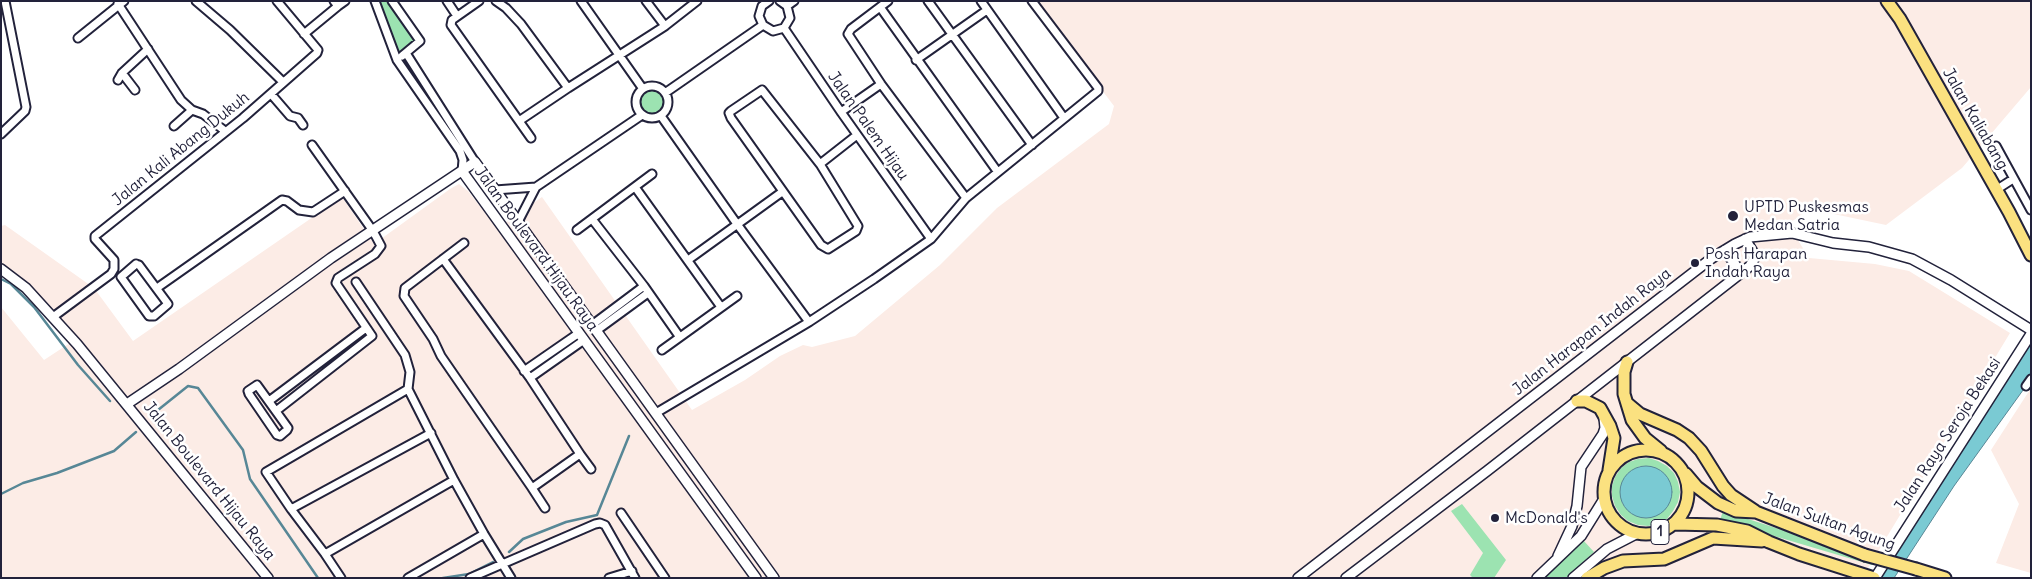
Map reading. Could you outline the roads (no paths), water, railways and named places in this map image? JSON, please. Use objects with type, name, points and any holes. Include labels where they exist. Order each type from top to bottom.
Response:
[{"type":"main road","name":"Jalan Kaliabang","points":[[1888,1],[1900,19],[2031,255]]},
{"type":"main road","points":[[1627,362],[1623,382],[1624,394],[1632,420],[1645,438],[1674,461],[1683,471]]},
{"type":"main road","points":[[1577,400],[1595,404],[1602,411],[1614,438],[1609,472],[1604,485],[1604,499]]},
{"type":"main road","points":[[1628,404],[1640,414],[1677,430],[1689,438],[1723,486],[1756,512]]},
{"type":"main road","points":[[1609,472],[1618,461],[1633,452],[1651,450],[1665,455]]},
{"type":"main road","name":"1","points":[[1604,499],[1608,511],[1615,521],[1625,529],[1636,534],[1657,533],[1675,524],[1684,512],[1688,498],[1687,484],[1683,471]]},
{"type":"main road","name":"Jalan Sultan Agung","points":[[1683,471],[1697,487],[1718,503],[1736,511],[1756,512],[1865,554],[1945,578]]},
{"type":"main road","name":"1","points":[[1675,524],[1717,525],[1747,531],[1769,542],[1875,578]]},
{"type":"main road","points":[[1587,578],[1604,568],[1624,561],[1664,559],[1713,538],[1769,542]]},
{"type":"street","points":[[1,134],[26,108],[5,1]]},
{"type":"street","points":[[196,1],[234,34],[283,82]]},
{"type":"street","points":[[277,1],[304,34],[336,4],[345,1]]},
{"type":"street","points":[[375,1],[397,60],[460,151],[463,160],[462,171]]},
{"type":"street","points":[[392,1],[420,39],[420,43],[397,60]]},
{"type":"street","points":[[447,1],[457,16]]},
{"type":"street","points":[[479,1],[457,16],[451,22],[451,25],[531,138]]},
{"type":"street","points":[[496,1],[521,24],[568,88]]},
{"type":"street","points":[[581,1],[643,88]]},
{"type":"street","points":[[646,1],[665,26]]},
{"type":"street","points":[[519,121],[665,26],[697,1]]},
{"type":"street","points":[[766,2],[760,11],[760,21],[773,31],[784,28],[790,18],[787,6],[780,1]]},
{"type":"street","points":[[787,6],[794,1]]},
{"type":"street","points":[[888,1],[851,29],[848,34],[881,84],[966,198]]},
{"type":"street","points":[[928,1],[1032,145]]},
{"type":"street","points":[[980,1],[1064,118]]},
{"type":"street","points":[[656,413],[809,322],[874,280],[931,239],[966,198],[1096,93],[1098,88],[1032,1]]},
{"type":"street","points":[[78,38],[121,3],[181,100],[192,110],[203,114],[225,132]]},
{"type":"street","points":[[880,7],[997,172]]},
{"type":"street","points":[[916,60],[987,10]]},
{"type":"street","points":[[665,93],[763,25]]},
{"type":"street","name":"Jalan Palem Hijau","points":[[784,28],[931,239]]},
{"type":"street","name":"Jalan Kali Abang Dukuh","points":[[53,317],[114,269],[114,260],[95,239],[95,236],[271,94],[318,51],[304,34]]},
{"type":"street","points":[[118,80],[122,73],[148,49]]},
{"type":"street","points":[[406,53],[475,162],[462,171]]},
{"type":"street","points":[[122,73],[136,90]]},
{"type":"street","points":[[841,112],[881,84]]},
{"type":"street","points":[[655,86],[665,93],[668,105],[661,116],[651,118],[642,115],[636,103],[637,95],[643,88],[655,86]]},
{"type":"street","points":[[758,91],[764,91],[820,164],[858,226],[856,231],[828,249],[824,248],[782,192],[729,113],[758,91]]},
{"type":"street","points":[[271,94],[290,116],[298,118],[303,126]]},
{"type":"street","points":[[174,126],[192,110]]},
{"type":"street","points":[[518,222],[536,187],[642,115]]},
{"type":"street","points":[[661,116],[809,322]]},
{"type":"street","points":[[820,164],[857,135]]},
{"type":"street","points":[[276,411],[372,338],[336,283],[338,278],[380,250],[381,246],[374,231],[312,144]]},
{"type":"street","points":[[1996,146],[2031,210]]},
{"type":"street","name":"Jalan Boulevard Hijau Raya","points":[[475,162],[774,578]]},
{"type":"street","name":"Jalan Boulevard Hijau Raya","points":[[126,404],[179,369],[332,258],[462,171],[756,578]]},
{"type":"street","points":[[578,230],[652,174]]},
{"type":"street","points":[[1996,190],[2013,179]]},
{"type":"street","points":[[495,190],[536,187]]},
{"type":"street","points":[[635,187],[721,307]]},
{"type":"street","points":[[157,288],[282,200],[287,201],[298,209],[311,212],[345,191]]},
{"type":"street","points":[[688,260],[782,192]]},
{"type":"street","points":[[592,219],[644,286],[679,336]]},
{"type":"street","name":"Jalan Harapan Indah Raya","points":[[1298,578],[1725,250],[1745,239],[1756,236],[1792,233],[1833,243],[1869,247],[1912,259],[1951,280],[2030,338]]},
{"type":"street","points":[[1346,578],[1750,266],[1754,259],[1753,252],[1745,239]]},
{"type":"street","points":[[464,243],[405,288],[404,296],[434,339],[441,356],[545,508]]},
{"type":"street","points":[[1725,250],[1741,273]]},
{"type":"street","points":[[443,259],[530,378],[591,469]]},
{"type":"street","points":[[532,268],[545,259]]},
{"type":"street","points":[[138,264],[157,288],[168,304],[154,316],[150,316],[122,276],[138,264]]},
{"type":"street","name":"Jalan Boulevard Hijau Raya","points":[[1,269],[26,288],[53,317],[268,578]]},
{"type":"street","points":[[356,282],[405,355],[410,372],[408,389],[454,480],[511,578]]},
{"type":"street","points":[[594,328],[644,286]]},
{"type":"street","points":[[594,328],[648,293]]},
{"type":"street","points":[[662,350],[679,336],[738,296]]},
{"type":"street","points":[[269,401],[366,328]]},
{"type":"street","points":[[524,371],[546,355],[582,336]]},
{"type":"street","points":[[530,378],[582,336]]},
{"type":"street","name":"Jalan Raya Seroja Bekasi","points":[[1875,578],[2030,338]]},
{"type":"street","points":[[546,355],[552,362]]},
{"type":"street","points":[[2026,386],[2031,379]]},
{"type":"street","points":[[258,386],[269,401],[288,429],[280,436],[248,392],[258,386]]},
{"type":"street","points":[[341,578],[267,474],[268,469],[408,389]]},
{"type":"street","points":[[1558,556],[1572,526],[1577,506],[1582,467],[1605,428],[1602,411]]},
{"type":"street","points":[[291,509],[431,433]]},
{"type":"street","points":[[532,488],[580,454]]},
{"type":"street","points":[[325,554],[454,480]]},
{"type":"street","points":[[695,494],[706,484]]},
{"type":"street","points":[[701,502],[712,493]]},
{"type":"street","points":[[1537,578],[1581,536],[1604,499]]},
{"type":"street","points":[[621,513],[665,578]]},
{"type":"street","points":[[470,578],[501,561],[600,523],[605,525],[635,578]]},
{"type":"street","points":[[408,578],[484,534]]},
{"type":"street","points":[[1573,578],[1607,549],[1636,534]]},
{"type":"street","points":[[609,578],[632,571]]},
{"type":"water","points":[[2031,334],[2031,379],[1954,486],[1894,578],[1875,578]]},
{"type":"water","points":[[1646,466],[1660,470],[1668,478],[1672,492],[1668,506],[1660,514],[1646,518],[1632,514],[1624,506],[1620,492],[1624,478],[1632,470]]},
{"type":"waterway","points":[[1,279],[11,284],[34,307],[78,365],[110,401]]},
{"type":"waterway","points":[[153,414],[188,386],[198,388],[243,450],[250,479],[318,578]]},
{"type":"waterway","points":[[1,494],[23,483],[57,473],[114,451],[136,432]]},
{"type":"waterway","points":[[509,552],[523,539],[566,522],[597,515],[629,436]]},
{"type":"waterway","points":[[443,578],[469,574],[493,562]]},
{"type":"place","name":"UPTD Puskesmas Medan Satria","points":[[1733,216]]},
{"type":"place","name":"Posh Harapan Indah Raya","points":[[1695,263]]},
{"type":"place","name":"McDonald's","points":[[1495,518]]}]
